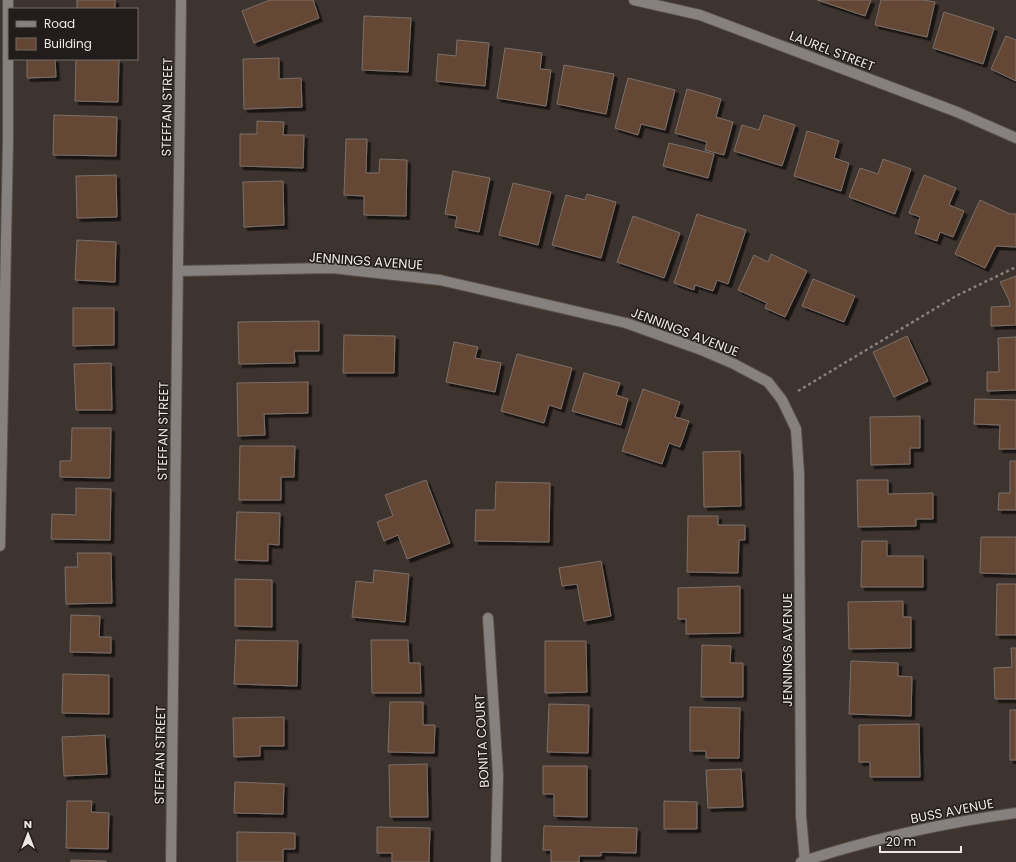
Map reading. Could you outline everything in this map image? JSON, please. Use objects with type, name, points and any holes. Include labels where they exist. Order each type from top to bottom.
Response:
[{"type":"street","points":[[0,546],[8,140],[8,0]]},
{"type":"street","name":"STEFFAN STREET","points":[[172,862],[181,0]]},
{"type":"street","name":"LAUREL STREET","points":[[634,0],[700,15],[957,112],[1016,138]]},
{"type":"street","name":"JENNINGS AVENUE","points":[[178,271],[332,268],[440,280],[626,323],[699,349],[734,364],[768,382],[782,400],[796,429],[799,474],[801,816],[804,862]]},
{"type":"street","name":"BONITA COURT","points":[[488,618],[498,775],[496,862]]},
{"type":"street","name":"BUSS AVENUE","points":[[804,862],[859,844],[956,821],[1016,813]]},
{"type":"path","points":[[782,400],[956,296],[1016,267]]},
{"type":"building","points":[[77,0],[115,0],[115,8],[77,8]]},
{"type":"building","points":[[270,0],[313,0],[319,18],[254,43],[242,11]]},
{"type":"building","points":[[817,0],[871,0],[865,16]]},
{"type":"building","points":[[881,0],[924,0],[935,2],[927,37],[875,25]]},
{"type":"building","points":[[944,12],[994,28],[983,64],[933,48]]},
{"type":"building","points":[[364,16],[411,18],[408,72],[362,70]]},
{"type":"building","points":[[1006,36],[1016,40],[1016,81],[991,69]]},
{"type":"building","points":[[457,40],[489,43],[485,86],[436,81],[438,54],[456,56]]},
{"type":"building","points":[[505,48],[542,53],[540,69],[551,70],[546,106],[497,98]]},
{"type":"building","points":[[279,58],[279,79],[301,78],[302,107],[244,109],[243,59]]},
{"type":"building","points":[[27,60],[55,60],[56,77],[27,78]]},
{"type":"building","points":[[76,60],[119,60],[118,102],[75,101]]},
{"type":"building","points":[[564,65],[614,74],[606,114],[557,104]]},
{"type":"building","points":[[628,78],[675,90],[665,130],[641,124],[638,135],[615,128]]},
{"type":"building","points":[[687,89],[721,99],[716,117],[733,122],[724,155],[705,150],[707,142],[675,133]]},
{"type":"building","points":[[54,115],[117,117],[116,156],[53,155]]},
{"type":"building","points":[[764,115],[795,125],[782,166],[734,151],[742,125],[759,130]]},
{"type":"building","points":[[257,121],[284,122],[283,135],[304,135],[303,168],[240,166],[240,134],[257,134]]},
{"type":"building","points":[[807,131],[839,141],[834,158],[849,163],[841,191],[794,176]]},
{"type":"building","points":[[346,139],[367,139],[366,173],[379,173],[380,159],[407,160],[406,216],[364,215],[364,196],[344,195]]},
{"type":"building","points":[[669,143],[714,154],[708,178],[663,166]]},
{"type":"building","points":[[883,159],[911,169],[895,214],[849,197],[860,168],[878,174]]},
{"type":"building","points":[[453,171],[490,178],[479,232],[455,227],[457,216],[445,214]]},
{"type":"building","points":[[116,175],[117,217],[77,218],[76,176]]},
{"type":"building","points":[[924,175],[956,188],[949,205],[964,211],[953,237],[940,232],[937,241],[915,233],[920,217],[909,213]]},
{"type":"building","points":[[283,181],[284,225],[244,227],[243,182]]},
{"type":"building","points":[[513,183],[551,192],[538,245],[499,235]]},
{"type":"building","points":[[587,194],[616,202],[601,258],[552,245],[566,195],[585,200]]},
{"type":"building","points":[[980,200],[1010,214],[1016,214],[1016,247],[996,246],[985,268],[955,254]]},
{"type":"building","points":[[697,214],[746,230],[728,284],[717,280],[713,291],[695,285],[694,290],[674,283]]},
{"type":"building","points":[[633,216],[680,233],[664,278],[617,262]]},
{"type":"building","points":[[77,240],[116,242],[115,282],[75,280]]},
{"type":"building","points":[[771,254],[807,271],[785,317],[765,308],[767,303],[738,290],[754,255],[768,262]]},
{"type":"building","points":[[1016,276],[1016,325],[991,326],[991,307],[1010,306],[1009,300],[1000,282]]},
{"type":"building","points":[[813,279],[855,296],[844,322],[802,306]]},
{"type":"building","points":[[73,308],[114,308],[114,345],[73,346]]},
{"type":"building","points":[[319,321],[319,351],[294,351],[295,363],[239,364],[238,322]]},
{"type":"building","points":[[344,335],[395,336],[394,373],[343,373]]},
{"type":"building","points":[[907,336],[928,381],[894,397],[873,352]]},
{"type":"building","points":[[1016,337],[1016,390],[987,391],[987,372],[999,372],[998,338]]},
{"type":"building","points":[[454,342],[478,347],[475,358],[501,363],[495,392],[446,382]]},
{"type":"building","points":[[517,354],[572,368],[561,409],[549,405],[544,423],[501,411]]},
{"type":"building","points":[[111,363],[112,410],[76,410],[74,364]]},
{"type":"building","points":[[584,373],[620,383],[616,395],[628,399],[621,425],[572,411]]},
{"type":"building","points":[[308,382],[308,413],[264,414],[265,435],[238,436],[237,383]]},
{"type":"building","points":[[643,389],[680,402],[675,417],[689,421],[680,447],[669,443],[662,464],[622,451]]},
{"type":"building","points":[[975,399],[1016,400],[1016,449],[999,449],[1000,425],[974,424]]},
{"type":"building","points":[[920,416],[920,448],[910,448],[910,464],[871,465],[870,417]]},
{"type":"building","points":[[72,428],[111,428],[110,478],[60,477],[60,461],[71,461]]},
{"type":"building","points":[[240,446],[295,446],[294,477],[281,477],[281,500],[239,500]]},
{"type":"building","points":[[740,451],[741,506],[704,507],[703,452]]},
{"type":"building","points":[[1010,461],[1016,461],[1016,510],[998,510],[999,493],[1010,493]]},
{"type":"building","points":[[426,480],[450,543],[407,559],[398,535],[384,541],[377,522],[393,516],[385,495]]},
{"type":"building","points":[[857,480],[888,480],[888,494],[933,493],[933,519],[916,519],[916,526],[858,527]]},
{"type":"building","points":[[496,482],[550,483],[549,542],[475,541],[476,510],[495,510]]},
{"type":"building","points":[[76,488],[111,489],[110,540],[51,539],[52,514],[76,515]]},
{"type":"building","points":[[237,512],[280,513],[279,545],[268,544],[268,561],[235,560]]},
{"type":"building","points":[[688,516],[718,516],[718,525],[745,525],[745,540],[739,540],[738,573],[687,572]]},
{"type":"building","points":[[981,537],[1016,537],[1016,574],[980,573]]},
{"type":"building","points":[[862,541],[887,541],[887,556],[923,556],[923,587],[861,587]]},
{"type":"building","points":[[77,553],[111,553],[112,603],[66,604],[65,567],[78,567]]},
{"type":"building","points":[[601,561],[611,616],[584,621],[577,584],[562,586],[559,568]]},
{"type":"building","points":[[374,570],[409,574],[405,622],[352,617],[356,581],[373,583]]},
{"type":"building","points":[[235,579],[272,580],[272,627],[235,626]]},
{"type":"building","points":[[997,584],[1016,584],[1016,635],[996,635]]},
{"type":"building","points":[[740,586],[740,633],[686,634],[686,619],[678,619],[678,588]]},
{"type":"building","points":[[903,601],[903,617],[911,617],[911,648],[849,649],[848,602]]},
{"type":"building","points":[[71,615],[100,616],[99,637],[111,637],[111,653],[70,652]]},
{"type":"building","points":[[236,640],[298,641],[297,686],[234,684]]},
{"type":"building","points":[[371,640],[408,640],[409,663],[420,663],[421,693],[372,693]]},
{"type":"building","points":[[545,641],[586,641],[587,692],[545,693]]},
{"type":"building","points":[[702,645],[731,646],[730,663],[743,663],[743,697],[701,697]]},
{"type":"building","points":[[1011,648],[1016,648],[1016,699],[995,699],[994,668],[1012,667]]},
{"type":"building","points":[[851,661],[898,663],[898,676],[912,677],[911,716],[849,714]]},
{"type":"building","points":[[63,674],[109,675],[109,714],[62,713]]},
{"type":"building","points":[[390,702],[423,702],[423,725],[435,725],[434,753],[388,752]]},
{"type":"building","points":[[549,704],[589,705],[588,753],[547,752]]},
{"type":"building","points":[[690,707],[740,708],[739,758],[706,758],[706,751],[690,751]]},
{"type":"building","points":[[1010,710],[1016,710],[1016,760],[1010,760]]},
{"type":"building","points":[[284,717],[284,746],[260,746],[260,756],[234,757],[233,718]]},
{"type":"building","points":[[919,724],[920,777],[870,777],[870,762],[859,762],[859,725]]},
{"type":"building","points":[[105,735],[107,774],[64,776],[62,737]]},
{"type":"building","points":[[427,764],[428,817],[390,817],[389,765]]},
{"type":"building","points":[[543,766],[587,766],[587,817],[554,816],[554,794],[543,794]]},
{"type":"building","points":[[741,769],[743,807],[708,808],[706,770]]},
{"type":"building","points":[[235,782],[284,784],[283,814],[234,813]]},
{"type":"building","points":[[67,801],[92,801],[91,812],[109,813],[108,849],[66,848]]},
{"type":"building","points":[[664,801],[697,802],[697,829],[664,829]]},
{"type":"building","points":[[544,826],[637,828],[636,853],[601,852],[601,856],[579,856],[579,862],[551,862],[551,850],[543,850]]},
{"type":"building","points":[[377,827],[430,828],[429,862],[392,862],[392,853],[377,853]]},
{"type":"building","points":[[237,832],[295,833],[295,849],[283,849],[283,862],[237,862]]},
{"type":"building","points":[[71,860],[106,861],[106,862],[71,862]]}]
